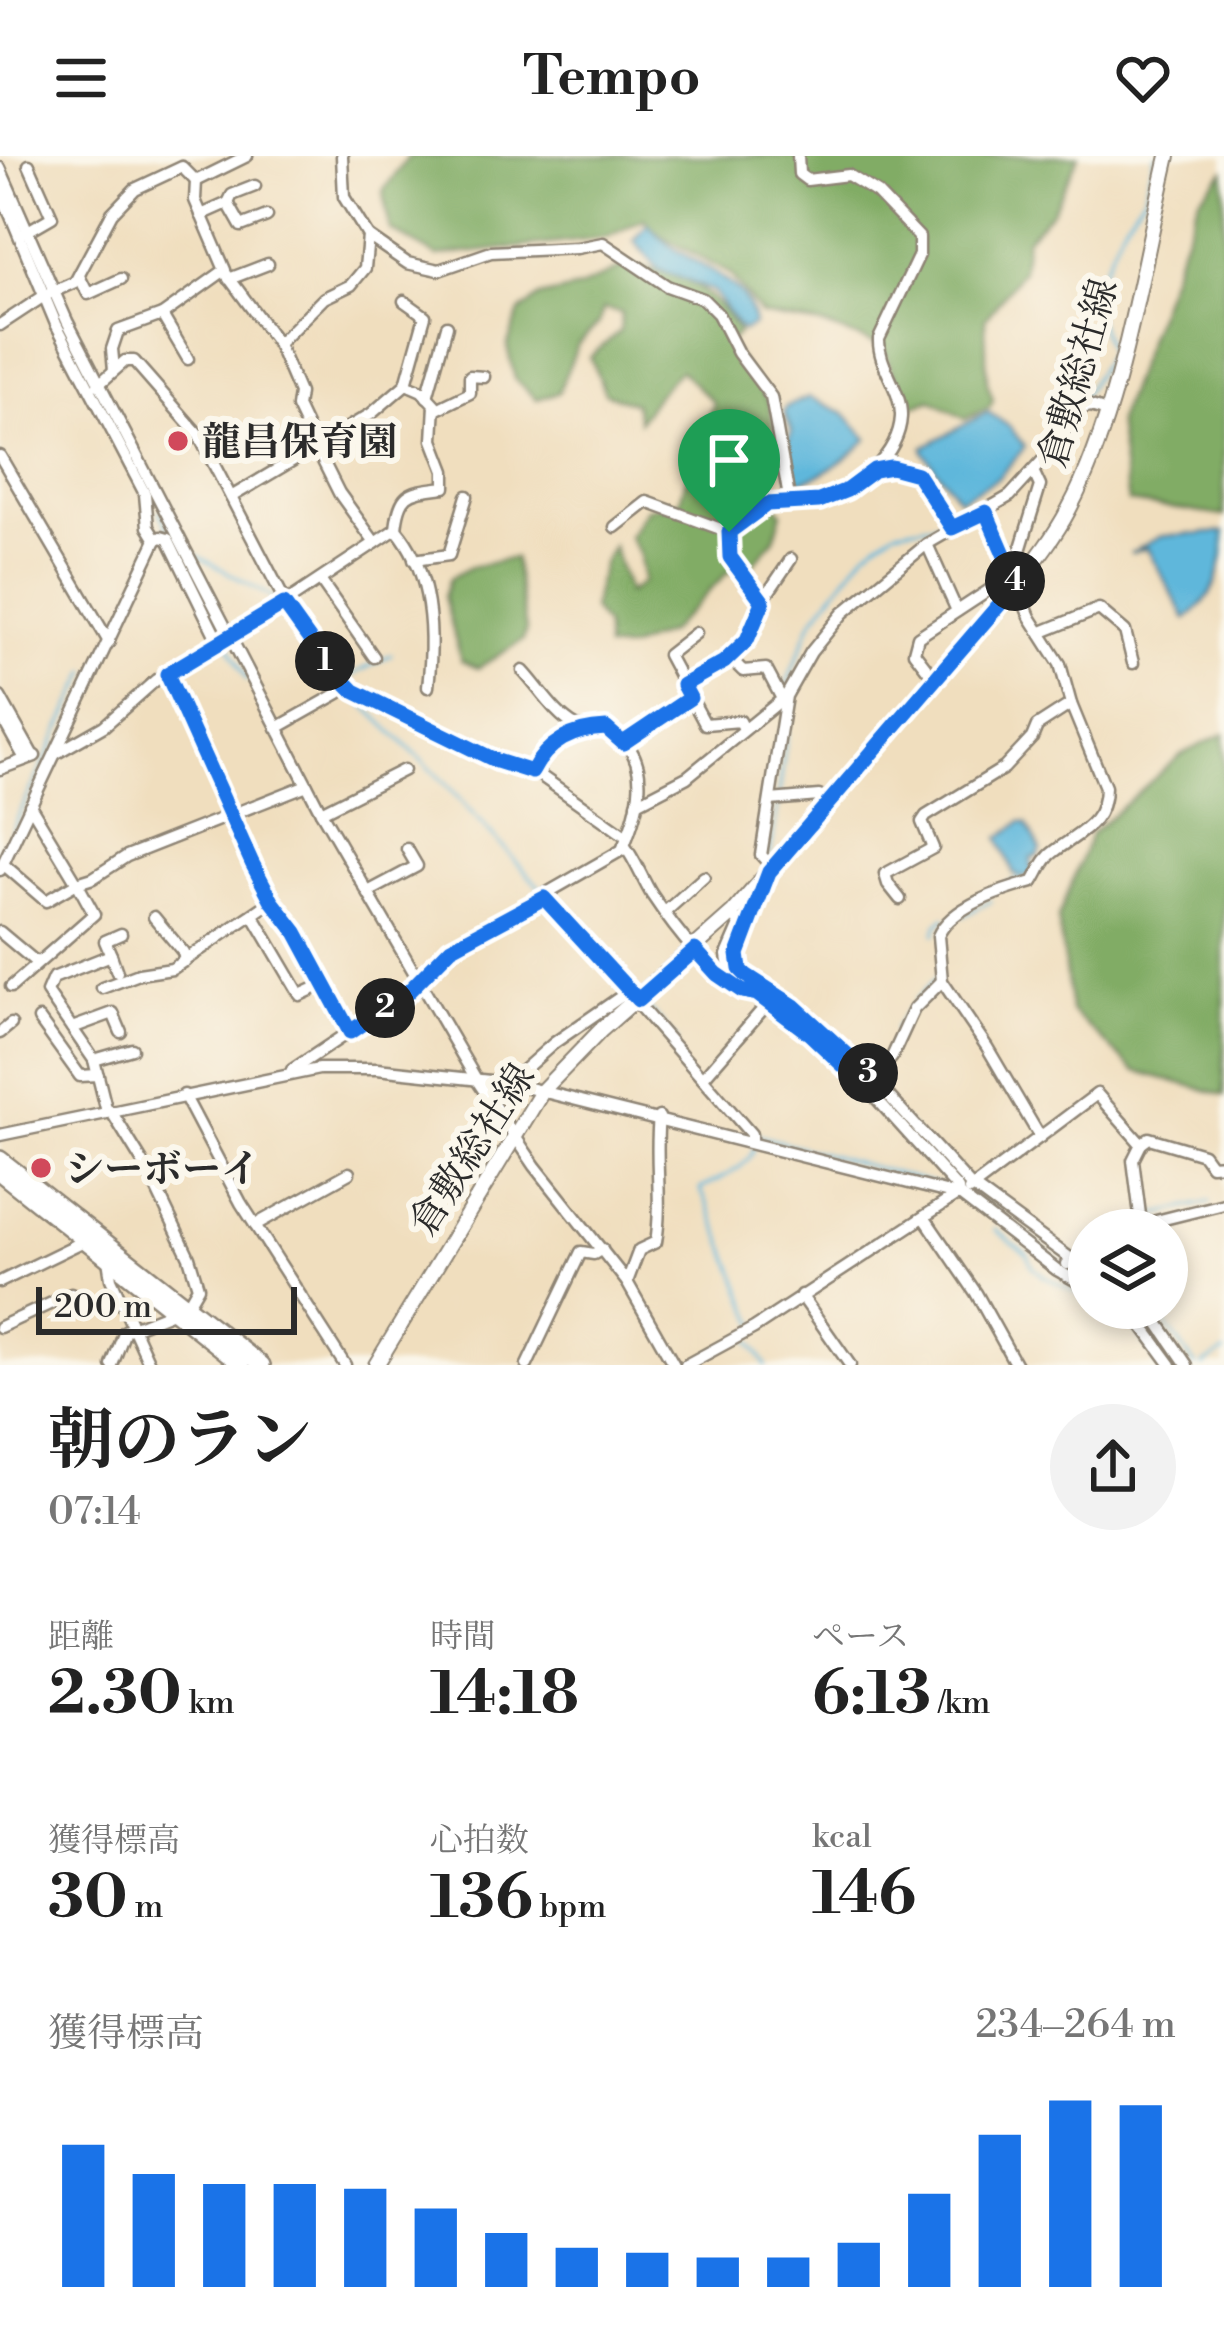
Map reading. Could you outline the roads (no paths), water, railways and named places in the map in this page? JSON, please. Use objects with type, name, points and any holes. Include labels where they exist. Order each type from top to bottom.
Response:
[{"type":"highway","points":[[0,1159],[242,1365]]},
{"type":"highway","points":[[0,1172],[108,1260],[262,1365]]},
{"type":"main road","name":"倉敷総社線","points":[[376,1365],[543,1090],[633,995],[695,950],[733,913],[934,678],[1071,506],[1107,411],[1168,156]]},
{"type":"street","points":[[196,181],[247,156]]},
{"type":"street","points":[[798,156],[799,174],[807,181],[848,175],[877,193],[919,237],[919,255],[879,339],[878,354],[901,402],[901,422],[898,436],[874,470]]},
{"type":"street","points":[[346,157],[344,197],[368,236],[407,263],[439,270],[491,252],[603,243],[667,286],[704,299],[771,397],[790,503]]},
{"type":"street","points":[[26,232],[52,217],[29,165]]},
{"type":"street","points":[[0,326],[79,277],[112,213],[135,189],[182,167],[196,181],[196,200],[226,275],[278,344],[298,393],[297,407],[316,447],[339,493],[375,543]]},
{"type":"street","points":[[0,168],[49,293],[168,539]]},
{"type":"street","points":[[201,215],[255,186]]},
{"type":"street","points":[[0,190],[26,232]]},
{"type":"street","points":[[228,202],[241,226],[267,216]]},
{"type":"street","points":[[278,344],[324,298],[360,278],[369,250],[368,236]]},
{"type":"street","points":[[114,370],[112,349],[126,325],[162,315],[226,275],[268,265]]},
{"type":"street","points":[[79,277],[88,294],[121,279]]},
{"type":"street","points":[[231,497],[371,414],[406,384],[425,316],[404,301]]},
{"type":"street","points":[[162,315],[188,359]]},
{"type":"street","points":[[427,397],[447,326]]},
{"type":"street","points":[[96,386],[125,362],[134,362],[192,425],[281,605],[342,684],[497,761],[532,772],[579,800],[626,841],[665,912],[717,974],[742,991],[757,994]]},
{"type":"street","points":[[435,410],[470,393],[470,376],[484,376]]},
{"type":"street","points":[[406,384],[427,397],[435,410],[433,440],[446,471],[446,487],[426,487],[399,506],[397,529],[414,560],[430,620],[428,687]]},
{"type":"street","points":[[96,386],[168,539],[473,1079],[627,1282],[674,1365]]},
{"type":"street","points":[[637,803],[687,777],[784,698],[827,630],[927,544],[1010,496],[1081,408],[1107,411]]},
{"type":"street","points":[[0,457],[107,638]]},
{"type":"street","points":[[615,526],[647,502],[729,532],[767,504],[833,496],[874,470],[891,467],[917,474],[952,528]]},
{"type":"street","points":[[934,678],[917,658],[915,645],[925,630],[1014,577],[1040,486],[1033,471]]},
{"type":"street","points":[[414,560],[449,555],[466,496]]},
{"type":"street","points":[[986,512],[1030,617],[1060,664],[1105,787],[1095,822],[1082,836],[1051,853],[1033,882],[999,893],[945,923],[937,947],[942,981],[1040,1137]]},
{"type":"street","points":[[0,769],[38,758],[104,726],[167,674],[397,529]]},
{"type":"street","points":[[729,532],[730,557],[763,602]]},
{"type":"street","points":[[168,539],[38,758],[30,805],[1,867],[46,901],[127,856],[307,785]]},
{"type":"street","points":[[927,544],[957,610]]},
{"type":"street","points":[[683,685],[729,657],[753,633],[754,617],[791,559]]},
{"type":"street","points":[[320,580],[374,657]]},
{"type":"street","points":[[1042,632],[1099,609],[1125,631],[1133,663]]},
{"type":"street","points":[[696,633],[668,656],[705,724],[740,721],[744,729]]},
{"type":"street","points":[[729,657],[743,671],[766,669],[784,698],[761,855],[771,870],[738,954],[740,969],[794,1006],[870,1083],[958,1189],[968,1190]]},
{"type":"street","points":[[290,1072],[419,980],[451,948],[622,850],[642,774],[623,743],[606,728],[581,728],[566,720],[524,671]]},
{"type":"street","points":[[167,674],[272,901],[296,932],[350,1032]]},
{"type":"street","points":[[277,728],[342,684]]},
{"type":"street","points":[[0,697],[38,758]]},
{"type":"street","points":[[623,743],[690,698]]},
{"type":"street","points":[[900,898],[885,874],[933,848],[923,827],[926,816],[1004,768],[1037,726],[1071,704]]},
{"type":"street","points":[[1,717],[38,758]]},
{"type":"street","points":[[532,772],[557,741],[581,728]]},
{"type":"street","points":[[321,812],[404,770]]},
{"type":"street","points":[[770,800],[819,796],[828,803]]},
{"type":"street","points":[[11,987],[94,914],[30,805]]},
{"type":"street","points":[[368,892],[417,866],[407,849]]},
{"type":"street","points":[[665,912],[704,877]]},
{"type":"street","points":[[544,898],[705,1076],[751,1134],[751,1141]]},
{"type":"street","points":[[102,988],[139,974],[172,969],[272,901]]},
{"type":"street","points":[[733,913],[740,925],[727,955],[730,976],[770,1002],[870,1083]]},
{"type":"street","points":[[253,914],[300,995],[324,984]]},
{"type":"street","points":[[154,917],[183,952],[185,962]]},
{"type":"street","points":[[0,932],[37,963]]},
{"type":"street","points":[[117,972],[105,941],[122,934]]},
{"type":"street","points":[[110,955],[53,979],[47,992],[94,1060],[109,1112],[148,1171],[189,1257],[198,1287],[180,1308],[125,1331],[112,1365]]},
{"type":"street","points":[[870,1083],[892,1057],[914,1009],[942,981]]},
{"type":"street","points":[[509,1083],[554,1043],[633,995]]},
{"type":"street","points":[[705,1076],[770,1002]]},
{"type":"street","points":[[72,1028],[113,1013],[122,1032]]},
{"type":"street","points":[[39,1019],[80,1076],[98,1075]]},
{"type":"street","points":[[0,1033],[11,1024]]},
{"type":"street","points":[[94,1060],[132,1048]]},
{"type":"street","points":[[0,1135],[290,1072],[352,1067],[509,1083],[968,1190],[1068,1263]]},
{"type":"street","points":[[686,1365],[754,1328],[968,1190],[1096,1094],[1141,1144]]},
{"type":"street","points":[[184,1095],[255,1225],[345,1365]]},
{"type":"street","points":[[627,1282],[639,1250],[656,1242],[662,1205],[657,1168],[659,1118]]},
{"type":"street","points":[[1139,1209],[1133,1160],[1149,1138],[1203,1154],[1210,1165],[1224,1164]]},
{"type":"street","points":[[255,1225],[349,1173]]},
{"type":"street","points":[[1188,1211],[1224,1204]]},
{"type":"street","points":[[923,1216],[976,1293],[1016,1365]]},
{"type":"street","points":[[0,1282],[84,1241]]},
{"type":"street","points":[[527,1365],[581,1252],[600,1251]]},
{"type":"street","points":[[108,1260],[111,1279],[150,1365]]},
{"type":"street","points":[[0,1327],[71,1294]]},
{"type":"street","points":[[801,1295],[850,1365]]},
{"type":"street","points":[[1145,1329],[1171,1365]]},
{"type":"street","points":[[1162,1329],[1187,1365]]},
{"type":"water","points":[[648,223],[659,237],[738,292],[754,325],[743,331],[713,291],[658,269],[634,241]]},
{"type":"water","points":[[809,397],[844,413],[868,439],[823,473],[790,483],[784,447],[792,432],[784,412]]},
{"type":"water","points":[[988,412],[1010,427],[1025,447],[998,478],[959,499],[923,447]]},
{"type":"water","points":[[1224,532],[1216,581],[1205,601],[1186,619],[1147,548],[1130,553],[1161,536]]},
{"type":"water","points":[[1021,822],[1027,823],[1041,850],[1031,858],[1032,875],[1023,878],[1014,874],[999,838]]},
{"type":"waterway","points":[[1078,404],[1109,353],[1094,308],[1096,285],[1124,223],[1145,194],[1155,156]]},
{"type":"waterway","points":[[58,314],[70,338]]},
{"type":"waterway","points":[[160,511],[171,535]]},
{"type":"waterway","points":[[785,688],[812,621],[866,551],[895,530],[945,522]]},
{"type":"waterway","points":[[191,552],[275,602]]},
{"type":"waterway","points":[[195,582],[247,680]]},
{"type":"waterway","points":[[345,679],[391,655]]},
{"type":"waterway","points":[[0,855],[88,671]]},
{"type":"waterway","points":[[355,696],[440,778],[544,892]]},
{"type":"waterway","points":[[779,795],[789,715]]},
{"type":"waterway","points":[[770,855],[778,805]]},
{"type":"waterway","points":[[1006,884],[1020,879]]},
{"type":"waterway","points":[[963,916],[991,901]]},
{"type":"waterway","points":[[935,934],[945,918]]},
{"type":"waterway","points":[[914,1001],[937,978]]},
{"type":"waterway","points":[[647,1006],[677,1041]]},
{"type":"waterway","points":[[896,1037],[895,1028],[908,1009]]},
{"type":"waterway","points":[[904,1121],[922,1141]]},
{"type":"waterway","points":[[756,1135],[949,1188]]},
{"type":"waterway","points":[[754,1148],[739,1167],[700,1189],[756,1323]]},
{"type":"waterway","points":[[948,1170],[1061,1263]]},
{"type":"waterway","points":[[982,1186],[998,1199]]},
{"type":"waterway","points":[[1179,1209],[1210,1202]]},
{"type":"waterway","points":[[995,1229],[1028,1255],[1045,1277],[1068,1288]]},
{"type":"waterway","points":[[1134,1329],[1158,1365]]},
{"type":"waterway","points":[[1169,1329],[1195,1365]]},
{"type":"waterway","points":[[748,1339],[766,1365]]},
{"type":"waterway","points":[[1203,1365],[1224,1352]]},
{"type":"place","name":"龍昌保育園","points":[[178,441]]},
{"type":"place","name":"シーボーイ","points":[[41,1168]]}]
